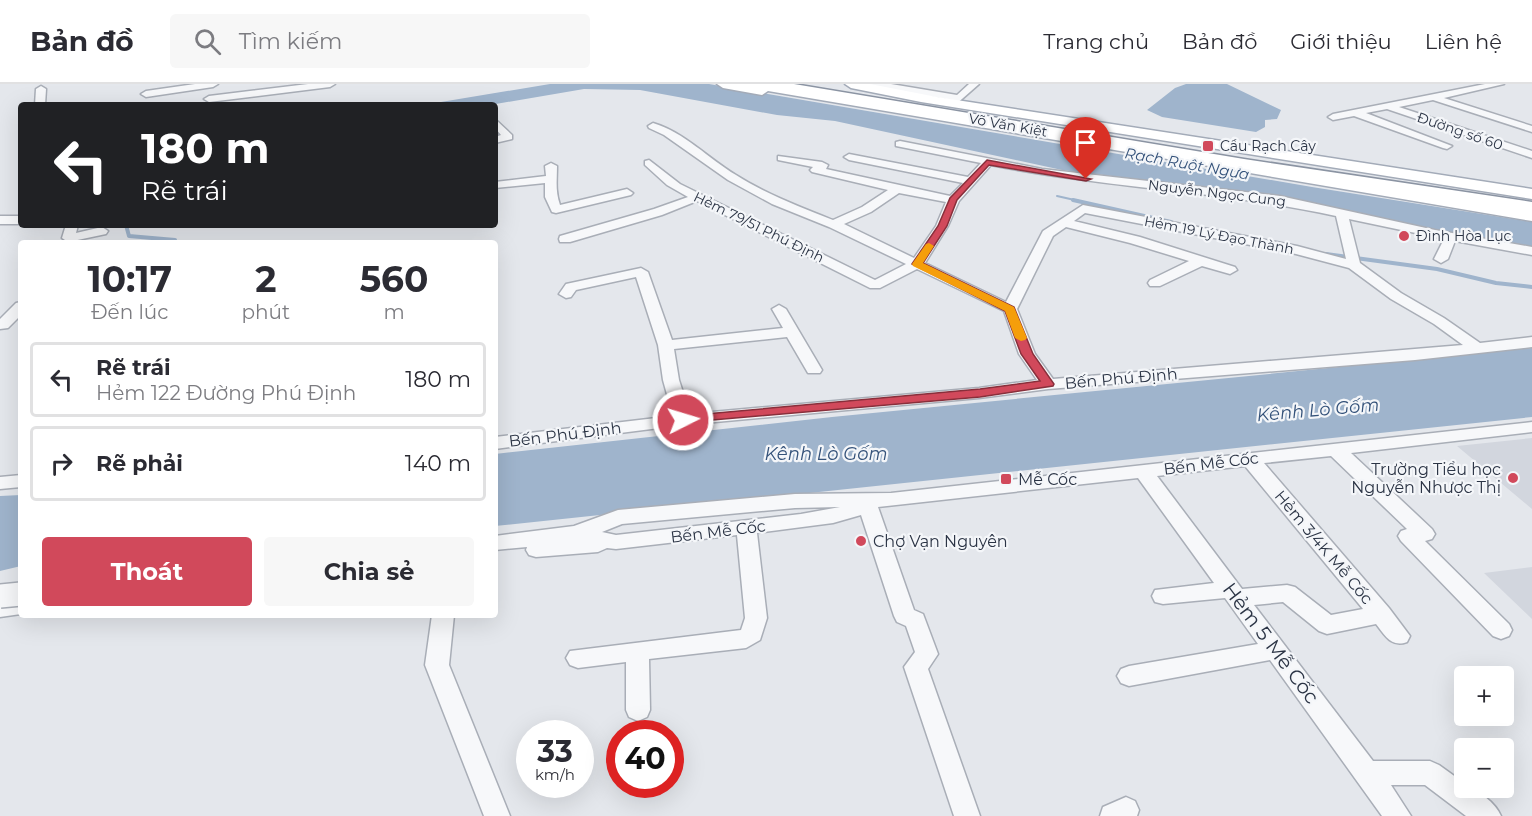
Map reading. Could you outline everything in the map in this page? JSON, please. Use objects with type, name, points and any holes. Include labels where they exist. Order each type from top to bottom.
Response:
[{"type":"highway","name":"Võ Văn Kiệt","points":[[770,84],[1092,134],[1532,209]]},
{"type":"highway","name":"Võ Văn Kiệt","points":[[801,84],[1038,126]]},
{"type":"highway","points":[[1038,126],[1074,122],[1092,134]]},
{"type":"highway","points":[[1038,126],[1052,136]]},
{"type":"highway","name":"Võ Văn Kiệt","points":[[1092,134],[1342,178],[1532,201]]},
{"type":"highway","points":[[1072,140],[1092,134]]},
{"type":"highway","points":[[1294,157],[1342,178]]},
{"type":"highway","name":"Võ Văn Kiệt","points":[[1342,178],[1364,186],[1532,209]]},
{"type":"main road","points":[[723,84],[889,112],[920,114]]},
{"type":"main road","name":"Võ Văn Kiệt","points":[[748,84],[1072,140],[1342,178],[1532,216]]},
{"type":"main road","name":"Võ Văn Kiệt","points":[[826,84],[957,101],[1074,122],[1532,194]]},
{"type":"main road","points":[[851,84],[938,100]]},
{"type":"street","points":[[146,94],[213,84]]},
{"type":"street","points":[[209,99],[248,89],[330,84]]},
{"type":"street","points":[[874,84],[957,101],[974,84]]},
{"type":"street","points":[[1333,117],[1499,84]]},
{"type":"street","points":[[40,102],[41,89]]},
{"type":"street","points":[[1434,97],[1532,129]]},
{"type":"street","name":"Đường số 60","points":[[1388,106],[1532,155]]},
{"type":"street","points":[[1356,113],[1448,146]]},
{"type":"street","points":[[498,126],[508,137],[498,139]]},
{"type":"street","points":[[653,126],[668,133],[732,178],[776,201],[833,224],[1010,309],[1027,354],[1048,384]]},
{"type":"street","name":"Nguyễn Ngọc Cung","points":[[900,144],[1086,179],[1244,195],[1450,237],[1532,251]]},
{"type":"street","points":[[849,157],[972,181]]},
{"type":"street","points":[[782,158],[822,165],[816,170],[953,200]]},
{"type":"street","name":"Hẻm 79/51 Phú Định","points":[[649,162],[658,170],[661,177],[875,285],[917,264]]},
{"type":"street","points":[[917,264],[942,226],[953,200],[987,162]]},
{"type":"street","points":[[498,185],[552,172],[549,195],[556,209],[627,194]]},
{"type":"street","points":[[833,224],[850,219],[878,204],[897,189]]},
{"type":"street","points":[[565,239],[658,212],[698,197]]},
{"type":"street","name":"Hẻm 19 Lý Đạo Thành","points":[[1064,222],[1083,209],[1352,260]]},
{"type":"street","points":[[1341,213],[1352,260],[1396,296],[1439,321],[1476,348]]},
{"type":"street","points":[[0,220],[18,220]]},
{"type":"street","points":[[1010,309],[1048,234],[1064,222],[1135,240],[1230,270]]},
{"type":"street","points":[[70,240],[102,231]]},
{"type":"street","points":[[1441,259],[1450,237]]},
{"type":"street","points":[[1155,283],[1201,261]]},
{"type":"street","points":[[566,294],[571,287],[641,272],[666,345],[671,380],[683,420]]},
{"type":"street","points":[[3,326],[18,309]]},
{"type":"street","points":[[779,309],[814,370]]},
{"type":"street","points":[[666,345],[792,332]]},
{"type":"street","name":"Bến Phú Định","points":[[498,443],[683,420],[980,393],[1048,384],[1532,342]]},
{"type":"street","name":"Bến Mễ Cốc","points":[[498,532],[618,517],[795,501],[891,500],[1532,427]]},
{"type":"street","points":[[1334,448],[1425,534],[1408,536],[1501,630]]},
{"type":"street","name":"Hẻm 3/4K Mễ Cốc","points":[[1249,458],[1399,636]]},
{"type":"street","name":"Hẻm 5 Mễ Cốc","points":[[1143,471],[1398,816]]},
{"type":"street","points":[[0,483],[18,481]]},
{"type":"street","name":"Bến Mễ Cốc","points":[[498,554],[801,521],[833,516],[891,500]]},
{"type":"street","points":[[795,501],[801,521]]},
{"type":"street","points":[[868,506],[904,616],[915,620],[927,654],[916,667],[967,816]]},
{"type":"street","name":"Bến Mễ Cốc","points":[[565,535],[594,529],[618,517]]},
{"type":"street","points":[[578,658],[746,639],[752,634],[756,618],[746,527]]},
{"type":"street","points":[[498,543],[565,535]]},
{"type":"street","name":"Bến Mễ Cốc","points":[[565,535],[590,536],[616,542]]},
{"type":"street","points":[[0,597],[18,585]]},
{"type":"street","points":[[1163,596],[1287,593],[1327,625],[1381,614]]},
{"type":"street","points":[[0,597],[18,594]]},
{"type":"street","points":[[0,608],[18,606]]},
{"type":"street","points":[[443,618],[437,665],[497,816]]},
{"type":"street","points":[[1129,676],[1276,650]]},
{"type":"street","points":[[637,652],[638,710]]},
{"type":"street","points":[[1368,773],[1430,773],[1488,816]]},
{"type":"shaded area","name":"Trường Tiểu học Nguyễn Nhược Thị","points":[[1532,438],[1532,509],[1457,446]]},
{"type":"shaded area","points":[[1532,567],[1532,619],[1484,573]]},
{"type":"water","points":[[550,84],[709,84],[1312,187],[1532,222],[1532,249],[1445,235],[1331,208],[1246,192],[1062,170],[835,121],[777,115],[640,90],[584,89],[498,104],[441,102]]},
{"type":"water","points":[[1186,84],[1227,84],[1281,110],[1277,119],[1265,120],[1265,127],[1256,132],[1162,117],[1147,110],[1175,88]]},
{"type":"water","name":"Kênh Lò Gốm","points":[[1532,348],[1532,417],[498,526],[498,454],[832,417]]},
{"type":"water","points":[[18,495],[18,567],[0,571],[0,496]]},
{"type":"waterway","points":[[1057,196],[1079,201]]},
{"type":"waterway","points":[[1073,200],[1171,222]]},
{"type":"waterway","points":[[127,228],[129,236],[175,240]]},
{"type":"waterway","points":[[1326,254],[1437,269],[1496,283],[1532,287]]},
{"type":"slow traffic","points":[[929,246],[917,264],[1010,309],[1021,338]]},
{"type":"place","name":"Cầu Rạch Cây","points":[[1208,146]]},
{"type":"place","name":"Đình Hòa Lục","points":[[1404,236]]},
{"type":"place","name":"Trường Tiểu học Nguyễn Nhược Thị","points":[[1513,478]]},
{"type":"place","name":"Mễ Cốc","points":[[1006,479]]},
{"type":"place","name":"Chợ Vạn Nguyên","points":[[861,541]]},
{"type":"route","points":[[683,420],[980,393],[1048,384],[1027,354],[1010,309],[917,264],[942,226],[953,200],[987,162],[1086,179]]},
{"type":"water label","name":"Rạch Ruột Ngựa","points":[[1187,164]]}]
